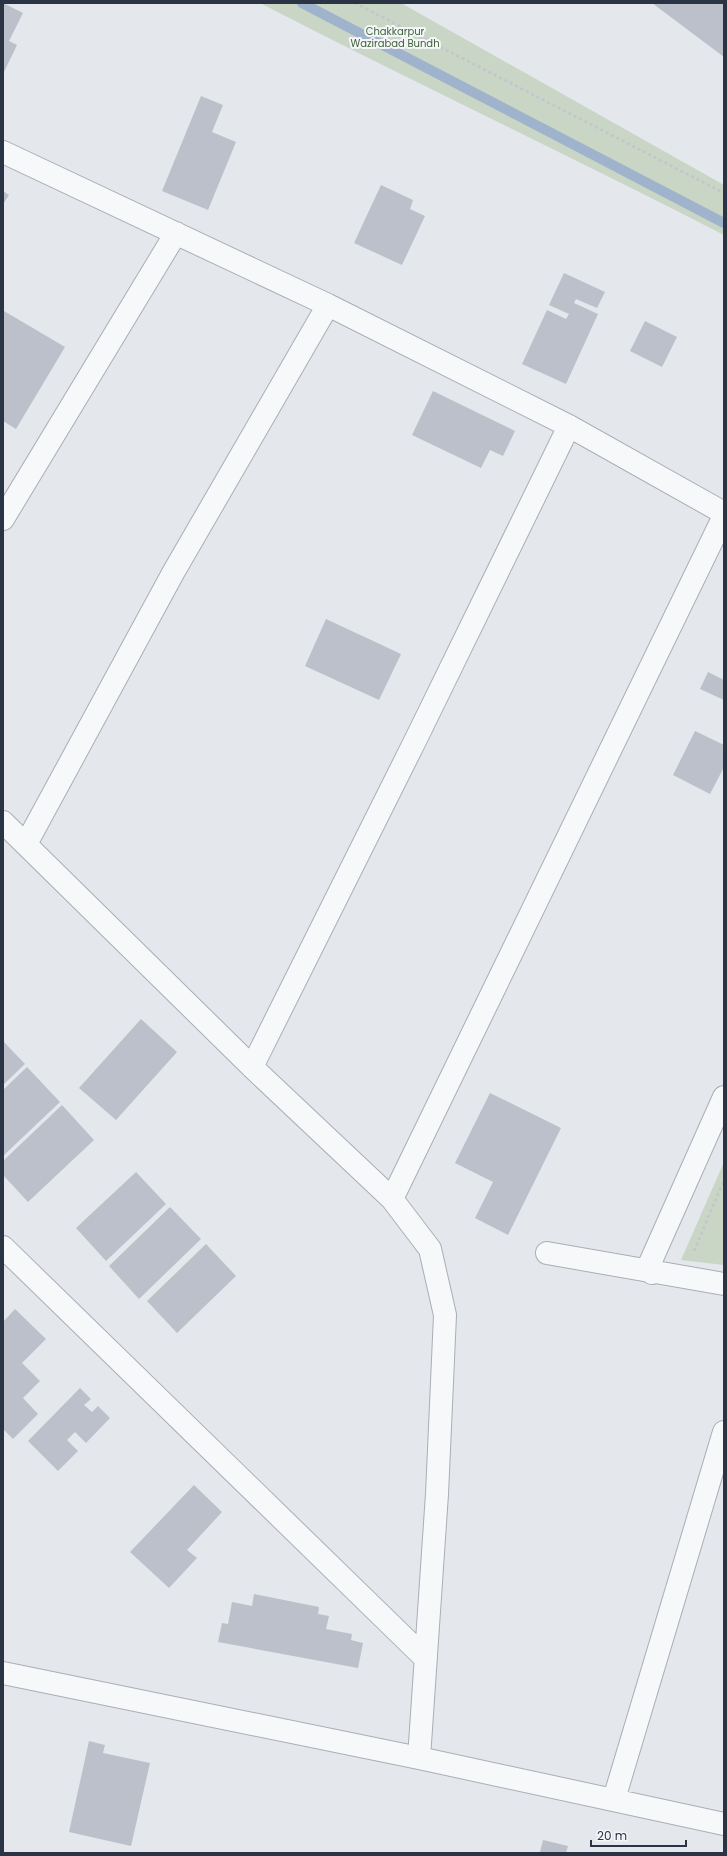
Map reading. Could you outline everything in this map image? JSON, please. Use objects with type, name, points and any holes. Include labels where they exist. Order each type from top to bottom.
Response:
[{"type":"street","points":[[3,152],[328,305],[569,426],[724,513]]},
{"type":"street","points":[[3,519],[176,233]]},
{"type":"street","points":[[26,844],[173,573],[328,305]]},
{"type":"street","points":[[252,1067],[416,739],[569,426]]},
{"type":"street","points":[[392,1200],[724,516]]},
{"type":"street","points":[[3,822],[252,1067],[392,1200],[430,1249],[445,1315],[438,1494],[419,1758]]},
{"type":"street","points":[[652,1273],[650,1263],[724,1097]]},
{"type":"street","points":[[3,1247],[426,1659]]},
{"type":"street","points":[[547,1253],[652,1273],[724,1284]]},
{"type":"street","points":[[614,1799],[724,1432]]},
{"type":"street","points":[[3,1673],[419,1758],[724,1824]]},
{"type":"path","points":[[355,3],[724,192]]},
{"type":"path","points":[[692,1255],[724,1180]]},
{"type":"green space","name":"Chakkarpur Wazirabad Bundh","points":[[260,3],[401,3],[724,185],[724,235],[375,61]]},
{"type":"green space","points":[[724,1162],[724,1265],[681,1260]]},
{"type":"building","points":[[3,3],[23,13],[9,41],[17,45],[3,74]]},
{"type":"building","points":[[652,3],[724,3],[724,57]]},
{"type":"building","points":[[201,96],[223,105],[212,132],[236,142],[208,210],[162,191]]},
{"type":"building","points":[[381,185],[413,200],[410,209],[425,216],[402,265],[354,243]]},
{"type":"building","points":[[3,191],[9,195],[3,204]]},
{"type":"building","points":[[564,273],[605,292],[597,308],[576,299],[574,303],[598,314],[566,384],[522,364],[547,310],[566,319],[569,314],[549,305]]},
{"type":"building","points":[[4,311],[65,347],[16,429],[3,421]]},
{"type":"building","points":[[645,321],[677,337],[662,367],[630,351]]},
{"type":"building","points":[[433,391],[515,431],[503,456],[490,450],[481,468],[412,435]]},
{"type":"building","points":[[326,619],[401,654],[379,700],[305,666]]},
{"type":"building","points":[[708,672],[724,680],[724,700],[700,689]]},
{"type":"building","points":[[695,731],[724,745],[724,767],[710,794],[673,775]]},
{"type":"building","points":[[141,1019],[177,1052],[116,1120],[79,1088]]},
{"type":"building","points":[[3,1041],[25,1064],[3,1085]]},
{"type":"building","points":[[27,1067],[60,1102],[3,1156],[3,1090]]},
{"type":"building","points":[[490,1093],[561,1128],[508,1235],[475,1218],[493,1182],[455,1163]]},
{"type":"building","points":[[62,1105],[94,1140],[28,1202],[3,1175],[3,1161]]},
{"type":"building","points":[[136,1172],[166,1204],[106,1261],[76,1228]]},
{"type":"building","points":[[170,1207],[201,1239],[139,1299],[109,1266]]},
{"type":"building","points":[[206,1244],[236,1276],[177,1333],[147,1301]]},
{"type":"building","points":[[15,1309],[46,1339],[22,1363],[40,1381],[23,1398],[38,1414],[13,1439],[3,1429],[3,1322]]},
{"type":"building","points":[[80,1388],[91,1399],[84,1405],[92,1412],[98,1406],[110,1418],[86,1443],[75,1432],[67,1440],[78,1451],[58,1471],[28,1441]]},
{"type":"building","points":[[194,1485],[222,1512],[187,1550],[197,1558],[169,1588],[130,1552]]},
{"type":"building","points":[[254,1594],[319,1607],[318,1614],[329,1616],[326,1629],[352,1634],[351,1640],[363,1643],[358,1668],[218,1642],[222,1623],[228,1624],[232,1602],[252,1606]]},
{"type":"building","points":[[89,1741],[105,1745],[103,1753],[150,1763],[131,1846],[69,1832]]},
{"type":"building","points":[[543,1840],[568,1846],[566,1853],[540,1852]]},
{"type":"waterway","points":[[302,3],[724,223]]}]
